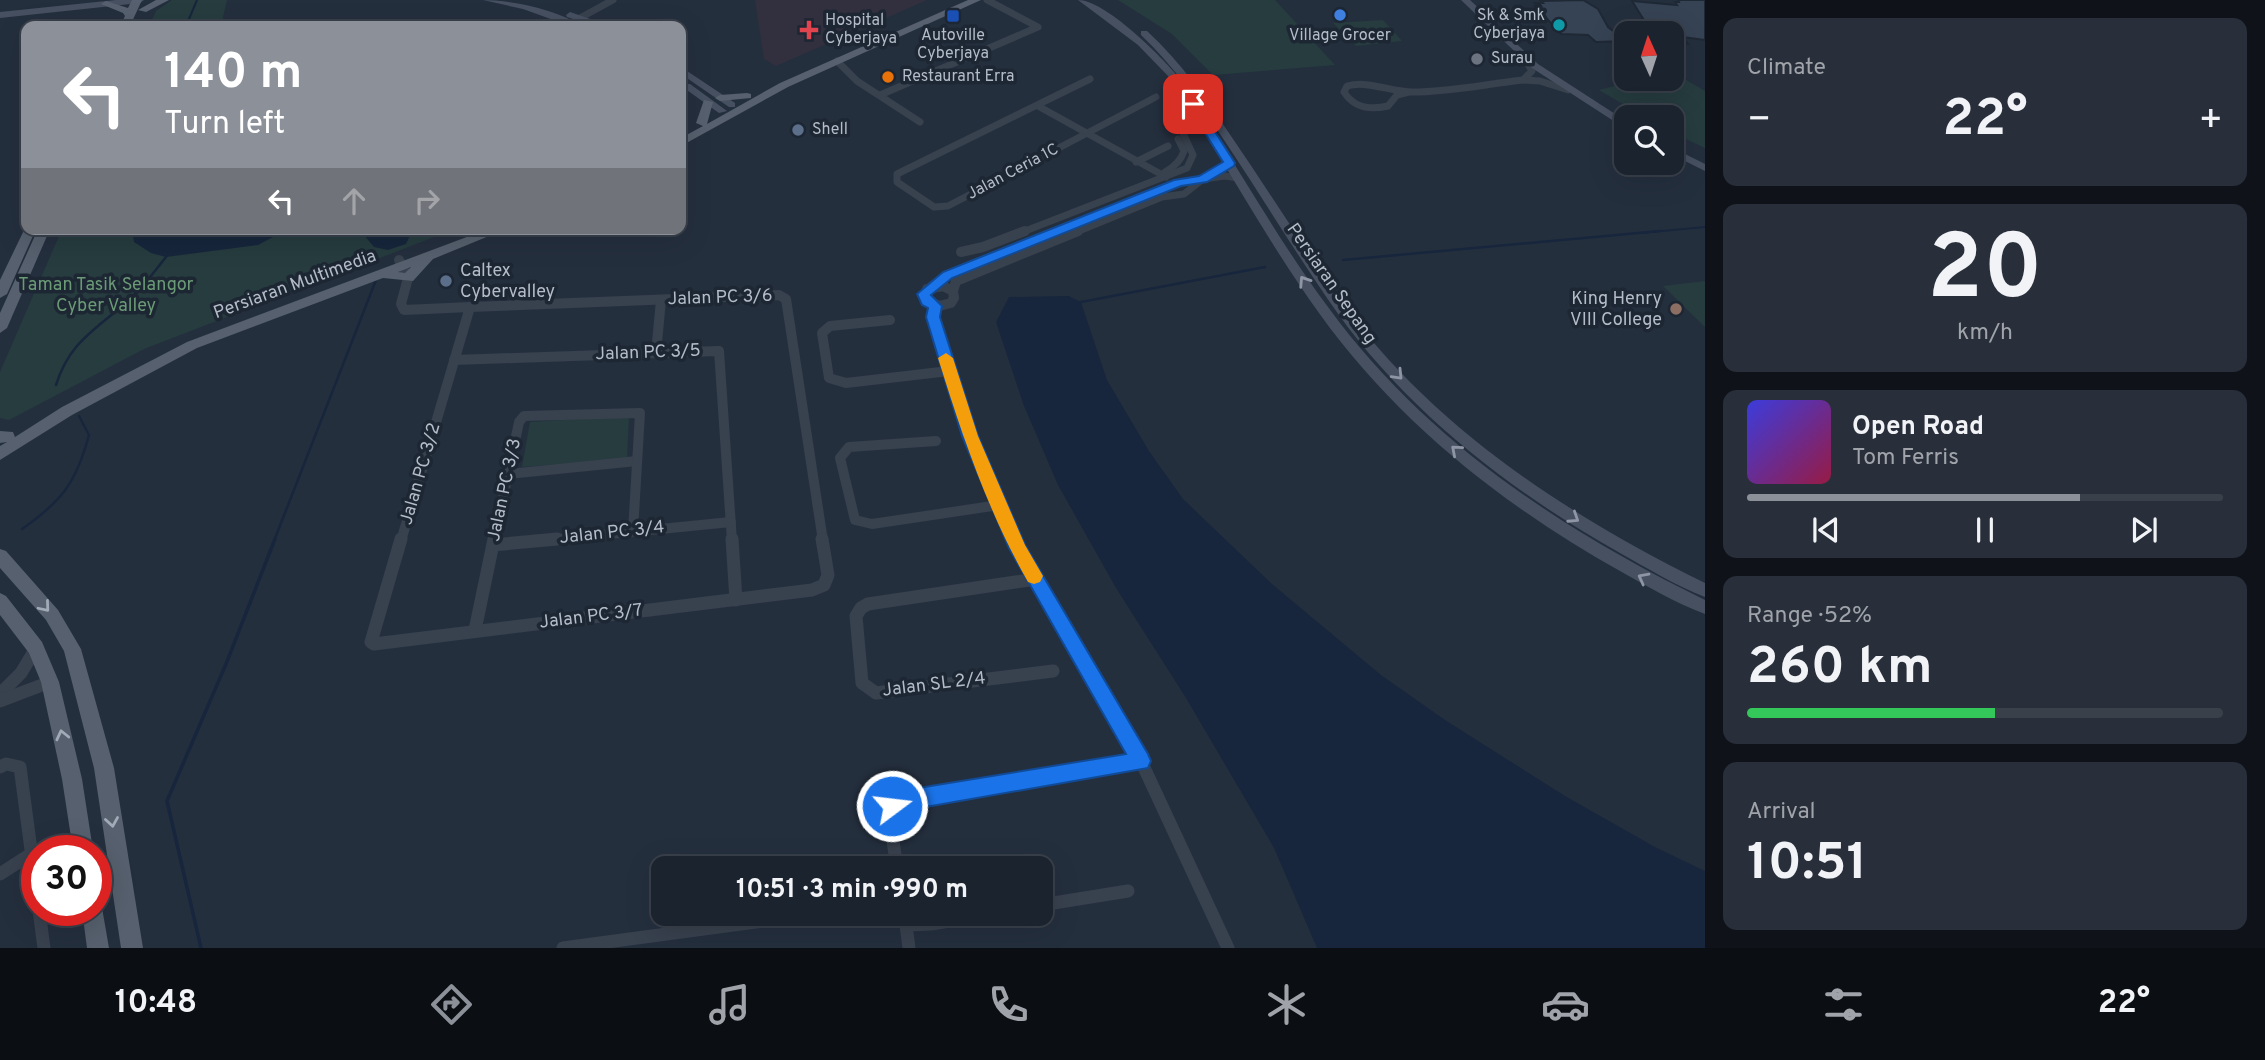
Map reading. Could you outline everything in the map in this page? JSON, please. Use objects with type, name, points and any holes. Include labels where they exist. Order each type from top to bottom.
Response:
[{"type":"main road","points":[[128,21],[141,2],[164,0]]},
{"type":"main road","points":[[686,132],[778,80],[958,0]]},
{"type":"main road","points":[[686,140],[774,90],[976,0]]},
{"type":"main road","points":[[104,2],[124,9],[130,16]]},
{"type":"main road","points":[[137,21],[141,2]]},
{"type":"main road","points":[[702,123],[714,100],[747,96]]},
{"type":"main road","points":[[0,294],[27,235]]},
{"type":"main road","points":[[0,328],[41,235]]},
{"type":"main road","name":"Persiaran Multimedia","points":[[3,438],[91,388],[161,352],[216,328],[403,268],[470,235]]},
{"type":"main road","points":[[403,268],[484,235]]},
{"type":"main road","name":"Persiaran Multimedia","points":[[0,454],[46,423],[163,359],[222,332],[403,268]]},
{"type":"main road","points":[[0,556],[52,615],[72,649],[104,768],[132,948]]},
{"type":"main road","points":[[0,601],[36,648],[50,682],[72,779],[81,835]]},
{"type":"main road","points":[[95,926],[98,948]]},
{"type":"street","points":[[487,0],[575,21]]},
{"type":"street","points":[[515,0],[576,21]]},
{"type":"street","points":[[580,21],[612,0]]},
{"type":"street","points":[[880,95],[1038,27],[988,0]]},
{"type":"street","name":"Persiaran Sepang","points":[[1082,0],[1132,35],[1181,87],[1324,312],[1356,353],[1413,412],[1465,457],[1520,499],[1617,564],[1705,607]]},
{"type":"street","name":"Persiaran Sepang","points":[[1097,0],[1143,33],[1184,73],[1340,309],[1373,350],[1427,404],[1479,450],[1575,520],[1667,572],[1705,590]]},
{"type":"street","points":[[1465,0],[1524,57],[1568,90],[1614,119]]},
{"type":"street","points":[[1475,0],[1538,58],[1614,110]]},
{"type":"street","points":[[0,13],[104,2],[141,2]]},
{"type":"street","points":[[1524,57],[1532,71],[1524,80]]},
{"type":"street","points":[[837,61],[857,81],[920,122]]},
{"type":"street","points":[[686,75],[714,100]]},
{"type":"street","points":[[1038,106],[1090,79]]},
{"type":"street","points":[[1409,92],[1394,98],[1388,106],[1370,108],[1351,102],[1344,92],[1347,86],[1357,83],[1370,84],[1387,91],[1409,92],[1524,80],[1540,81],[1568,90]]},
{"type":"street","points":[[686,84],[727,108]]},
{"type":"street","points":[[1387,91],[1394,98]]},
{"type":"street","name":"Jalan Ceria 1C","points":[[1038,106],[897,174],[897,181],[934,207],[948,206],[1156,97]]},
{"type":"street","points":[[1589,104],[1606,106]]},
{"type":"street","points":[[1038,106],[1161,178]]},
{"type":"street","points":[[1161,178],[1178,164],[1184,151],[1174,129],[1201,118]]},
{"type":"street","points":[[961,252],[983,247],[1187,168],[1193,157],[1182,131],[1192,127],[1209,131]]},
{"type":"street","points":[[1136,162],[1168,146]]},
{"type":"street","points":[[1684,150],[1704,162]]},
{"type":"street","points":[[1684,155],[1704,162]]},
{"type":"street","points":[[1229,163],[1203,179],[1184,194],[1162,197],[956,281],[951,303],[935,306],[924,297],[925,291],[947,275],[1179,183],[1203,179],[1225,176],[1238,178]]},
{"type":"street","points":[[1244,163],[1283,231],[1274,235]]},
{"type":"street","name":"Jalan PC 3/6","points":[[403,268],[401,304],[404,310],[779,295],[786,299],[828,575],[824,585],[812,590]]},
{"type":"street","points":[[931,287],[943,286],[953,291]]},
{"type":"street","points":[[656,353],[661,300]]},
{"type":"street","points":[[935,306],[933,317],[970,436],[1018,548],[1141,761],[1228,948]]},
{"type":"street","name":"Jalan PC 3/2","points":[[371,642],[470,307]]},
{"type":"street","points":[[890,320],[830,326],[822,333],[829,378],[846,383],[950,371]]},
{"type":"street","name":"Jalan PC 3/5","points":[[454,360],[719,351],[736,600]]},
{"type":"street","name":"Jalan PC 3/3","points":[[475,631],[519,422],[524,416],[640,413],[633,531]]},
{"type":"street","points":[[936,441],[849,447],[840,458],[855,520],[872,524],[999,505]]},
{"type":"street","points":[[508,474],[637,461]]},
{"type":"street","name":"Jalan PC 3/4","points":[[493,545],[731,522]]},
{"type":"street","name":"Jalan SL 2/4","points":[[1036,579],[868,604],[861,608],[856,616],[862,683],[876,693],[1054,671]]},
{"type":"street","name":"Jalan PC 3/7","points":[[371,642],[812,590]]},
{"type":"street","points":[[0,694],[21,673],[36,648]]},
{"type":"street","points":[[0,701],[50,682]]},
{"type":"street","points":[[895,856],[889,814],[892,806],[900,801],[1141,761]]},
{"type":"street","points":[[3,766],[20,767],[29,835]]},
{"type":"street","points":[[0,874],[21,860]]},
{"type":"street","points":[[1053,903],[1128,891]]},
{"type":"street","points":[[41,926],[44,948]]},
{"type":"street","points":[[564,948],[726,926]]},
{"type":"street","points":[[907,926],[909,948]]},
{"type":"shaded area","name":"Hospital Cyberjaya","points":[[755,0],[927,0],[776,66],[764,59]]},
{"type":"green space","points":[[172,0],[227,0],[222,21],[151,21],[156,11]]},
{"type":"green space","points":[[1118,0],[1275,0],[1335,65],[1213,75],[1172,34]]},
{"type":"green space","points":[[1383,20],[1402,41],[1356,46],[1333,23]]},
{"type":"green space","points":[[1684,79],[1705,91],[1705,148],[1684,138],[1684,105],[1625,105],[1599,90],[1614,86],[1614,91],[1684,91]]},
{"type":"green space","name":"Taman Tasik Selangor Cyber Valley","points":[[59,235],[439,235],[144,349],[9,420],[0,418],[0,372]]},
{"type":"green space","points":[[1705,281],[1705,327],[1663,286]]},
{"type":"green space","points":[[629,416],[627,459],[522,467],[530,422]]},
{"type":"water","points":[[133,235],[277,235],[258,245],[166,257],[151,253],[134,242]]},
{"type":"water","points":[[364,235],[410,235],[406,244],[388,250],[374,247]]},
{"type":"water","points":[[1069,296],[1081,302],[1107,380],[1149,451],[1183,499],[1272,584],[1381,675],[1445,720],[1565,796],[1655,847],[1705,871],[1705,948],[1317,948],[1274,848],[1186,698],[1116,588],[1058,485],[1024,406],[996,322],[1009,297]]},
{"type":"building","name":"Sk & Smk Cyberjaya","points":[[1583,0],[1598,9],[1608,27],[1614,32],[1614,41],[1596,42],[1588,35],[1561,34],[1535,6],[1539,6],[1535,3],[1543,3],[1541,1]]},
{"type":"building","points":[[1678,0],[1705,0],[1705,40],[1684,37],[1684,21],[1644,21],[1632,1],[1677,5],[1675,2],[1679,2]]},
{"type":"waterway","points":[[188,21],[197,0]]},
{"type":"waterway","points":[[1641,233],[1705,227]]},
{"type":"waterway","points":[[1343,260],[1660,231]]},
{"type":"waterway","points":[[56,385],[74,349],[134,295],[166,257]]},
{"type":"waterway","points":[[1081,302],[1265,267]]},
{"type":"waterway","points":[[274,541],[376,280]]},
{"type":"waterway","points":[[22,529],[48,509],[73,478],[89,435],[79,416]]},
{"type":"waterway","points":[[201,948],[167,801],[226,664],[275,539]]},
{"type":"slow traffic","points":[[946,358],[970,436],[1018,548],[1034,576]]},
{"type":"place","name":"Village Grocer","points":[[1340,15]]},
{"type":"place","name":"Autoville Cyberjaya","points":[[953,16]]},
{"type":"place","name":"Sk & Smk Cyberjaya","points":[[1559,25]]},
{"type":"place","name":"Hospital Cyberjaya","points":[[809,30]]},
{"type":"place","name":"Surau","points":[[1477,59]]},
{"type":"place","name":"Restaurant Erra","points":[[888,77]]},
{"type":"place","name":"Shell","points":[[798,130]]},
{"type":"place","name":"Caltex Cybervalley","points":[[446,281]]},
{"type":"place","name":"King Henry VIII College","points":[[1676,309]]},
{"type":"route","points":[[892,806],[900,801],[1141,761],[1018,548],[970,436],[933,317],[935,306],[927,302],[924,294],[947,275],[1179,183],[1203,179],[1229,163],[1193,104]]}]
